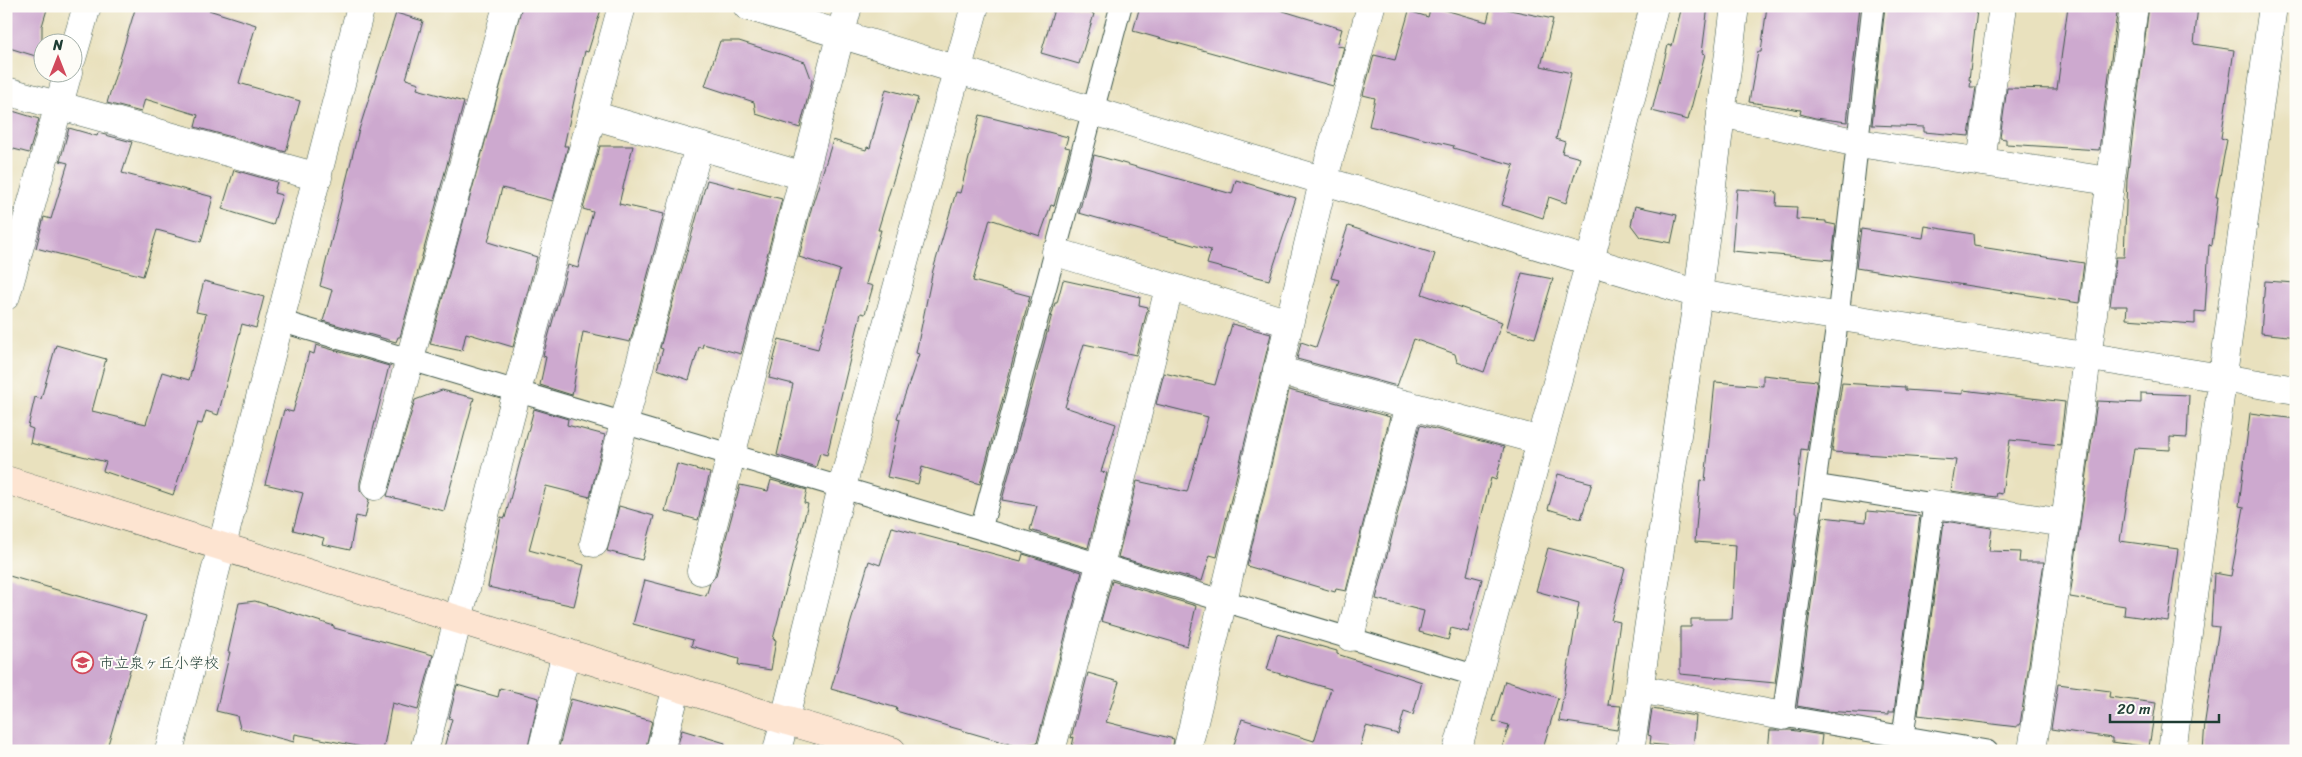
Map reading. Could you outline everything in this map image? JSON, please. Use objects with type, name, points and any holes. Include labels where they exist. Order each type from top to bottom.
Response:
[{"type":"street","points":[[80,32],[87,6]]},
{"type":"street","points":[[169,751],[362,6]]},
{"type":"street","points":[[375,486],[408,358],[507,6]]},
{"type":"street","points":[[424,751],[460,619],[517,391],[622,6]]},
{"type":"street","points":[[747,6],[1698,294],[2224,376],[2296,390]]},
{"type":"street","points":[[701,571],[848,6]]},
{"type":"street","points":[[777,751],[842,487],[959,70],[975,6]]},
{"type":"street","points":[[1187,751],[1323,182],[1371,6]]},
{"type":"street","points":[[1457,751],[1590,261],[1654,6]]},
{"type":"street","points":[[1630,751],[1698,294],[1735,6]]},
{"type":"street","points":[[1981,162],[2004,6]]},
{"type":"street","points":[[2032,751],[2089,356],[2109,181],[2134,6]]},
{"type":"street","points":[[2172,751],[2273,6]]},
{"type":"street","points":[[6,296],[65,82]]},
{"type":"street","points":[[6,91],[318,177]]},
{"type":"street","points":[[1721,113],[1858,143],[2109,181]]},
{"type":"street","points":[[592,115],[804,176]]},
{"type":"street","points":[[594,543],[624,423],[699,146]]},
{"type":"street","points":[[1056,252],[1289,323]]},
{"type":"street","points":[[1051,751],[1100,565],[1169,288]]},
{"type":"street","points":[[1277,370],[1541,441]]},
{"type":"street","points":[[1350,637],[1409,405]]},
{"type":"street","points":[[6,480],[784,720],[892,751]]},
{"type":"street","points":[[1934,504],[2065,523]]},
{"type":"street","points":[[542,751],[566,652]]},
{"type":"street","points":[[660,751],[677,687]]},
{"type":"street","points":[[1639,690],[1783,716]]},
{"type":"lane","points":[[981,529],[1121,6]]},
{"type":"lane","points":[[1873,6],[1838,316],[1783,716],[1902,744],[1987,751]]},
{"type":"lane","points":[[280,321],[842,487],[1222,602],[1350,637],[1477,676]]},
{"type":"lane","points":[[1815,485],[1934,504],[1902,744]]},
{"type":"building","points":[[6,6],[48,6],[42,32],[32,32],[32,55],[6,47]]},
{"type":"building","points":[[136,6],[196,6],[256,25],[239,83],[300,101],[286,152],[195,127],[198,115],[145,99],[141,112],[107,103]]},
{"type":"building","points":[[522,6],[602,6],[588,52],[585,51],[564,146],[568,146],[553,201],[502,188],[488,242],[537,257],[513,347],[466,333],[462,351],[430,344]]},
{"type":"building","points":[[1055,6],[1068,6],[1094,14],[1079,64],[1041,53]]},
{"type":"building","points":[[1140,6],[1267,6],[1342,29],[1337,46],[1344,47],[1333,86],[1133,31]]},
{"type":"building","points":[[1431,6],[1487,22],[1491,6],[1553,19],[1541,66],[1571,73],[1556,139],[1565,142],[1562,153],[1580,158],[1566,203],[1549,197],[1543,218],[1502,205],[1514,165],[1453,148],[1454,146],[1369,126],[1375,98],[1363,95],[1374,55],[1395,60],[1409,11],[1428,17]]},
{"type":"building","points":[[1682,6],[1708,6],[1702,53],[1705,54],[1688,120],[1652,111],[1668,45],[1672,46]]},
{"type":"building","points":[[1767,6],[1860,6],[1847,122],[1815,118],[1800,114],[1801,110],[1749,102],[1758,52],[1761,52]]},
{"type":"building","points":[[1885,6],[1943,6],[1977,10],[1969,80],[1971,80],[1970,87],[1976,87],[1969,136],[1924,132],[1924,127],[1872,125]]},
{"type":"building","points":[[2068,6],[2118,6],[2099,150],[2006,144],[2006,139],[2000,138],[2007,88],[2057,89]]},
{"type":"building","points":[[2149,6],[2198,6],[2194,44],[2234,50],[2221,138],[2227,140],[2216,197],[2218,197],[2212,245],[2209,244],[2205,312],[2195,311],[2195,324],[2126,319],[2127,306],[2110,306],[2116,257],[2124,257],[2127,179]]},
{"type":"building","points":[[396,13],[423,21],[406,79],[419,83],[417,89],[464,102],[400,337],[398,337],[396,342],[323,321],[332,290],[320,286],[358,133]]},
{"type":"building","points":[[720,41],[739,41],[805,62],[812,81],[800,128],[756,114],[754,102],[705,86]]},
{"type":"building","points":[[886,89],[918,98],[878,230],[881,230],[866,284],[873,286],[865,314],[861,313],[827,455],[820,453],[816,467],[777,455],[793,384],[769,378],[779,339],[818,349],[840,270],[799,257],[812,206],[833,140],[866,150],[867,147],[870,148]]},
{"type":"building","points":[[6,109],[39,119],[29,153],[6,147]]},
{"type":"building","points":[[980,115],[1068,137],[1065,147],[1070,148],[1054,206],[1051,205],[1040,236],[990,219],[973,281],[1030,296],[980,484],[922,467],[918,484],[887,477],[900,419],[897,418],[919,354],[916,353],[933,270],[956,192],[960,193]]},
{"type":"building","points":[[69,128],[97,136],[98,133],[132,142],[122,173],[213,197],[201,242],[157,230],[143,276],[36,248],[44,217],[51,219],[68,163],[60,161]]},
{"type":"building","points":[[600,146],[633,146],[619,204],[664,214],[630,342],[583,332],[572,395],[540,385],[546,357],[543,356],[568,265],[578,268],[593,212],[583,209]]},
{"type":"building","points":[[1094,155],[1232,194],[1236,180],[1296,198],[1269,280],[1207,264],[1211,250],[1079,213]]},
{"type":"building","points":[[234,170],[277,182],[274,193],[282,195],[273,225],[222,209]]},
{"type":"building","points":[[707,180],[782,199],[741,354],[703,344],[702,348],[699,347],[689,380],[657,369],[663,349],[660,348]]},
{"type":"building","points":[[1737,189],[1777,192],[1776,206],[1797,207],[1796,219],[1826,221],[1826,223],[1836,225],[1832,260],[1732,251]]},
{"type":"building","points":[[1635,206],[1677,215],[1671,243],[1640,237],[1631,225]]},
{"type":"building","points":[[6,207],[14,209],[6,237]]},
{"type":"building","points":[[1348,226],[1435,254],[1422,294],[1502,322],[1484,372],[1457,362],[1455,354],[1414,339],[1397,386],[1297,359],[1301,342],[1316,347],[1339,280],[1331,278]]},
{"type":"building","points":[[1925,226],[1973,234],[1974,246],[2084,263],[2079,303],[1856,268],[1861,229],[1923,238]]},
{"type":"building","points":[[1522,273],[1553,279],[1535,338],[1506,331]]},
{"type":"building","points":[[1063,280],[1140,297],[1139,305],[1148,307],[1136,355],[1084,344],[1065,407],[1116,424],[1101,472],[1107,473],[1088,548],[1030,530],[1037,506],[1002,500],[1055,303],[1057,303]]},
{"type":"building","points":[[204,281],[264,297],[256,328],[242,324],[218,415],[206,411],[202,424],[197,423],[173,495],[103,471],[106,462],[30,443],[33,429],[28,427],[35,397],[41,399],[56,345],[106,359],[92,411],[146,424],[162,372],[189,380],[206,314],[196,312]]},
{"type":"building","points":[[2265,281],[2296,283],[2296,337],[2261,333]]},
{"type":"building","points":[[1232,324],[1271,334],[1217,557],[1210,555],[1202,581],[1118,557],[1137,481],[1187,492],[1208,417],[1156,404],[1164,373],[1215,385]]},
{"type":"building","points":[[316,345],[389,366],[360,482],[360,490],[369,500],[365,518],[356,516],[350,550],[322,544],[324,538],[293,530],[303,493],[265,484],[284,410],[293,412],[309,352],[314,354]]},
{"type":"building","points":[[1763,375],[1817,381],[1807,450],[1801,449],[1795,513],[1798,514],[1775,683],[1680,674],[1680,627],[1691,627],[1691,619],[1732,619],[1736,545],[1695,542],[1700,480],[1705,481],[1715,382],[1763,386]]},
{"type":"building","points":[[1842,383],[1905,387],[1905,390],[1963,394],[1963,390],[2065,402],[2060,445],[2010,440],[2002,494],[1997,493],[1996,497],[1951,491],[1956,460],[1832,452]]},
{"type":"building","points":[[442,390],[474,398],[444,511],[387,496],[415,400]]},
{"type":"building","points":[[1289,390],[1390,417],[1346,591],[1336,589],[1335,592],[1247,566]]},
{"type":"building","points":[[2141,393],[2189,395],[2187,438],[2170,437],[2170,450],[2134,448],[2120,541],[2178,549],[2168,621],[2124,615],[2125,606],[2070,597],[2097,401],[2141,403]]},
{"type":"building","points":[[534,409],[568,419],[567,425],[605,435],[590,497],[546,486],[529,550],[584,565],[574,606],[488,587],[501,517],[505,518]]},
{"type":"building","points":[[2250,413],[2296,419],[2296,715],[2292,751],[2203,751],[2205,721],[2219,627],[2211,626],[2214,573],[2231,576],[2244,507],[2239,506]]},
{"type":"building","points":[[1420,425],[1504,447],[1496,480],[1491,478],[1467,575],[1482,579],[1468,632],[1451,628],[1448,640],[1419,632],[1424,611],[1376,599]]},
{"type":"building","points":[[677,464],[710,473],[698,520],[665,511]]},
{"type":"building","points":[[1558,474],[1592,483],[1581,519],[1548,509]]},
{"type":"building","points":[[771,480],[807,490],[804,503],[808,504],[773,639],[776,640],[771,670],[738,665],[739,659],[691,646],[693,640],[633,624],[645,580],[706,596],[710,583],[716,575],[740,485],[768,491]]},
{"type":"building","points":[[619,506],[654,516],[642,560],[607,551]]},
{"type":"building","points":[[1867,511],[1920,516],[1894,712],[1888,712],[1888,715],[1825,711],[1797,706],[1823,517],[1866,522]]},
{"type":"building","points":[[1944,521],[1992,528],[1989,551],[2020,552],[2019,562],[2044,562],[2020,725],[2017,725],[2017,727],[1918,715]]},
{"type":"building","points":[[892,527],[1021,561],[1023,554],[1082,572],[1037,743],[1016,746],[896,711],[897,708],[831,689],[869,561],[880,565]]},
{"type":"building","points":[[1548,548],[1625,568],[1611,620],[1620,622],[1608,705],[1621,706],[1617,730],[1559,721],[1579,603],[1536,591]]},
{"type":"building","points":[[6,575],[146,616],[106,751],[6,751]]},
{"type":"building","points":[[1112,581],[1196,606],[1187,646],[1101,621]]},
{"type":"building","points":[[255,601],[334,626],[334,628],[433,655],[418,710],[392,703],[383,751],[295,734],[294,742],[240,728],[237,716],[216,711],[239,603]]},
{"type":"building","points":[[1277,634],[1337,651],[1337,654],[1422,682],[1413,715],[1404,712],[1398,734],[1366,726],[1359,751],[1232,751],[1242,719],[1314,741],[1331,689],[1267,670]]},
{"type":"building","points":[[1088,673],[1119,682],[1106,722],[1174,739],[1172,751],[1071,751],[1074,737],[1071,738]]},
{"type":"building","points":[[1505,681],[1558,698],[1542,751],[1501,751],[1509,725],[1493,721]]},
{"type":"building","points":[[2058,684],[2110,691],[2109,697],[2156,703],[2149,747],[2112,742],[2112,738],[2051,729]]},
{"type":"building","points":[[457,685],[498,697],[500,688],[539,698],[527,751],[443,751],[452,719],[449,718]]},
{"type":"building","points":[[571,699],[652,721],[645,751],[558,751]]},
{"type":"building","points":[[1652,709],[1696,716],[1693,748],[1650,744],[1651,736],[1648,735]]},
{"type":"building","points":[[682,730],[725,743],[724,751],[676,751]]},
{"type":"building","points":[[1770,730],[1790,730],[1822,735],[1820,751],[1768,751]]},
{"type":"place","name":"市立泉ヶ丘小学校","points":[[83,663]]}]
